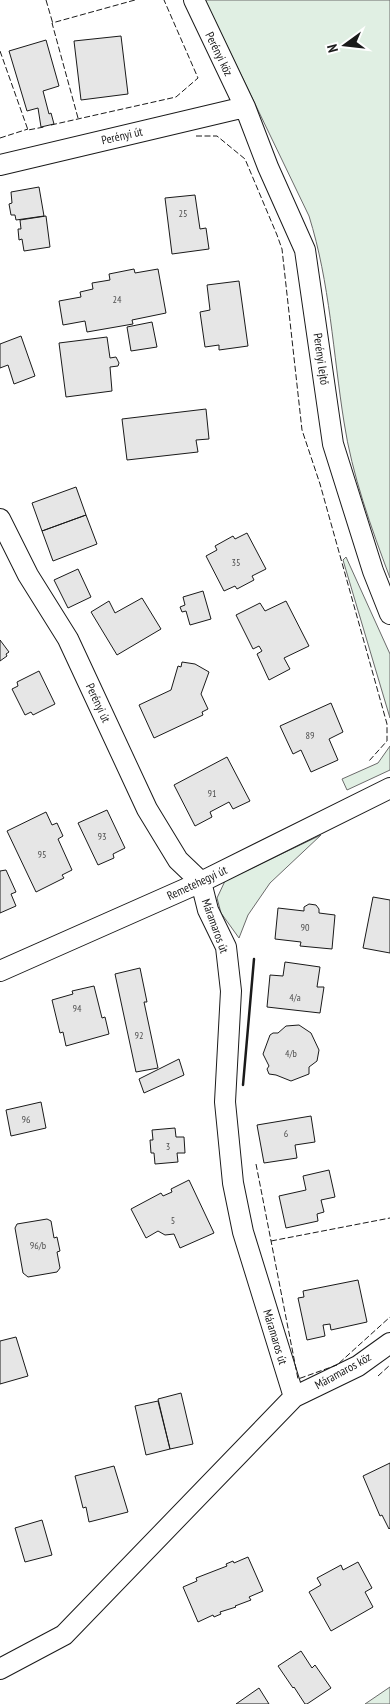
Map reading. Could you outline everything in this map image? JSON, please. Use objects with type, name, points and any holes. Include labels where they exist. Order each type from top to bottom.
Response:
[{"type":"street","name":"Perényi köz","points":[[194,0],[245,107]]},
{"type":"street","name":"Perényi út","points":[[0,165],[245,107]]},
{"type":"street","name":"Perényi lejtő","points":[[245,107],[268,167],[305,250],[333,444],[373,571],[390,614]]},
{"type":"street","name":"Perényi út","points":[[0,519],[28,575],[68,639],[147,809],[178,860],[202,882]]},
{"type":"street","name":"Remetehegyi út","points":[[0,971],[202,882],[390,788]]},
{"type":"street","name":"Máramaros út","points":[[202,882],[208,910],[226,947],[231,990],[225,1102],[233,1183],[243,1232],[294,1397]]},
{"type":"street","name":"Máramaros köz","points":[[294,1397],[358,1366],[390,1343]]},
{"type":"street","points":[[0,1669],[64,1635],[294,1397]]},
{"type":"green space","points":[[205,0],[390,0],[390,578],[369,520],[347,442],[322,267],[309,216]]},
{"type":"green space","points":[[346,557],[390,654],[390,718],[343,560]]},
{"type":"green space","points":[[390,746],[390,770],[347,790],[342,779],[378,763]]},
{"type":"green space","points":[[321,835],[270,883],[248,915],[239,938],[221,913],[217,898],[225,881]]},
{"type":"green space","points":[[390,1687],[390,1704],[365,1704]]},
{"type":"building","points":[[121,36],[128,94],[81,100],[74,41]]},
{"type":"building","points":[[46,40],[59,86],[43,91],[49,114],[51,113],[54,124],[41,127],[38,108],[27,111],[9,51]]},
{"type":"building","points":[[39,187],[44,216],[16,220],[15,215],[11,215],[9,204],[12,203],[11,192]]},
{"type":"building","points":[[195,195],[200,229],[206,228],[209,249],[172,254],[165,198]]},
{"type":"building","points":[[46,216],[50,247],[24,251],[22,239],[19,240],[18,229],[21,229],[20,220]]},
{"type":"building","points":[[134,269],[135,273],[158,269],[166,313],[132,320],[133,324],[87,332],[85,321],[63,325],[59,301],[81,297],[80,292],[93,289],[92,283],[110,280],[109,274]]},
{"type":"building","points":[[239,281],[248,346],[219,350],[219,345],[205,347],[200,312],[210,310],[207,285]]},
{"type":"building","points":[[152,322],[157,347],[131,351],[127,327]]},
{"type":"building","points":[[21,336],[35,376],[14,384],[8,365],[0,368],[0,344]]},
{"type":"building","points":[[107,337],[110,358],[116,357],[119,363],[118,366],[110,367],[112,391],[66,397],[59,343]]},
{"type":"building","points":[[206,409],[209,439],[196,440],[198,452],[127,460],[122,419]]},
{"type":"building","points":[[76,487],[86,515],[42,531],[32,503]]},
{"type":"building","points":[[86,515],[97,544],[53,561],[42,531]]},
{"type":"building","points":[[247,533],[266,569],[252,576],[254,580],[237,589],[235,586],[224,591],[206,556],[217,550],[215,546],[233,536],[235,539]]},
{"type":"building","points":[[78,569],[91,597],[68,608],[54,580]]},
{"type":"building","points":[[203,591],[211,619],[190,625],[186,611],[182,612],[180,607],[185,605],[183,597]]},
{"type":"building","points":[[142,598],[161,629],[117,655],[91,612],[109,601],[115,613]]},
{"type":"building","points":[[286,601],[309,646],[284,658],[290,669],[269,680],[257,654],[262,651],[259,646],[253,649],[236,615],[260,603],[265,611]]},
{"type":"building","points":[[0,640],[9,652],[0,661]]},
{"type":"building","points":[[182,662],[195,664],[209,672],[201,694],[208,709],[202,712],[203,715],[154,738],[139,705],[171,690],[178,666],[181,667]]},
{"type":"building","points":[[39,671],[55,704],[33,715],[31,712],[25,715],[12,689],[18,686],[17,682]]},
{"type":"building","points":[[331,703],[343,732],[329,739],[338,760],[311,772],[301,750],[293,754],[280,726]]},
{"type":"building","points":[[227,757],[250,801],[233,809],[229,802],[210,812],[212,817],[195,826],[174,785]]},
{"type":"building","points":[[107,810],[125,848],[113,854],[114,858],[98,865],[78,823]]},
{"type":"building","points":[[46,812],[52,825],[57,823],[63,836],[58,839],[72,870],[62,875],[64,878],[36,892],[7,831]]},
{"type":"building","points":[[6,870],[16,892],[11,894],[16,906],[0,913],[0,871]]},
{"type":"building","points":[[373,897],[390,900],[390,953],[363,948]]},
{"type":"building","points":[[309,904],[316,905],[319,913],[335,915],[332,949],[300,946],[301,942],[275,939],[278,908],[304,911],[304,907]]},
{"type":"building","points":[[285,962],[320,967],[317,987],[324,987],[320,1013],[267,1007],[270,975],[283,976]]},
{"type":"building","points":[[140,968],[147,1002],[144,1002],[158,1068],[136,1072],[115,974]]},
{"type":"building","points":[[94,986],[102,1018],[105,1017],[109,1034],[66,1046],[63,1032],[60,1033],[52,1000],[73,994],[72,991]]},
{"type":"building","points":[[299,1025],[311,1033],[319,1050],[317,1061],[309,1067],[309,1074],[291,1081],[269,1074],[267,1069],[269,1066],[263,1054],[270,1035],[278,1033],[286,1026]]},
{"type":"building","points":[[179,1059],[184,1075],[144,1093],[139,1079]]},
{"type":"building","points":[[41,1102],[46,1128],[11,1136],[6,1110]]},
{"type":"building","points":[[311,1116],[315,1142],[295,1145],[297,1158],[264,1163],[257,1125]]},
{"type":"building","points":[[175,1128],[176,1137],[184,1137],[185,1153],[177,1153],[178,1162],[155,1164],[154,1153],[151,1153],[150,1140],[153,1140],[152,1130]]},
{"type":"building","points":[[329,1170],[335,1197],[321,1200],[324,1212],[317,1214],[318,1221],[286,1228],[279,1196],[306,1190],[303,1176]]},
{"type":"building","points":[[189,1180],[214,1233],[180,1248],[174,1234],[165,1235],[158,1231],[146,1238],[131,1209],[161,1193],[163,1196],[172,1192],[171,1189]]},
{"type":"building","points":[[47,1219],[51,1221],[54,1238],[57,1237],[60,1251],[57,1252],[60,1268],[57,1272],[28,1277],[23,1273],[15,1228],[17,1224]]},
{"type":"building","points":[[358,1280],[367,1322],[331,1330],[330,1324],[323,1325],[325,1336],[307,1340],[298,1298],[304,1297],[303,1291]]},
{"type":"building","points":[[16,1337],[28,1376],[0,1384],[0,1341]]},
{"type":"building","points":[[181,1393],[193,1444],[170,1449],[158,1399]]},
{"type":"building","points":[[158,1401],[170,1449],[146,1455],[135,1406]]},
{"type":"building","points":[[390,1463],[389,1529],[382,1515],[380,1516],[363,1476]]},
{"type":"building","points":[[114,1466],[128,1512],[89,1522],[86,1507],[83,1508],[75,1476]]},
{"type":"building","points":[[42,1520],[52,1555],[25,1562],[15,1528]]},
{"type":"building","points":[[248,1557],[263,1591],[249,1597],[251,1600],[220,1612],[221,1614],[214,1617],[213,1615],[198,1622],[183,1587],[197,1581],[196,1578],[227,1566],[226,1564]]},
{"type":"building","points":[[358,1562],[372,1588],[365,1592],[373,1607],[331,1631],[309,1592],[321,1585],[317,1578],[341,1565],[343,1570]]},
{"type":"building","points":[[301,1651],[312,1668],[315,1665],[331,1688],[307,1704],[305,1704],[278,1666]]},
{"type":"building","points":[[259,1688],[269,1704],[236,1704]]},
{"type":"fence","points":[[46,0],[53,24]]},
{"type":"fence","points":[[78,118],[52,23],[135,0]]},
{"type":"fence","points":[[51,125],[176,97],[198,78],[164,0]]},
{"type":"fence","points":[[0,51],[28,130],[44,127]]},
{"type":"fence","points":[[0,138],[28,129]]},
{"type":"fence","points":[[196,136],[217,136],[245,159],[282,249],[302,430],[320,484],[387,724],[387,741],[369,761]]},
{"type":"fence","points":[[256,1164],[298,1379],[337,1365],[390,1317]]},
{"type":"fence","points":[[271,1241],[390,1218]]},
{"type":"fence","points":[[378,1376],[390,1365]]},
{"type":"wall","points":[[243,1085],[254,959]]}]
